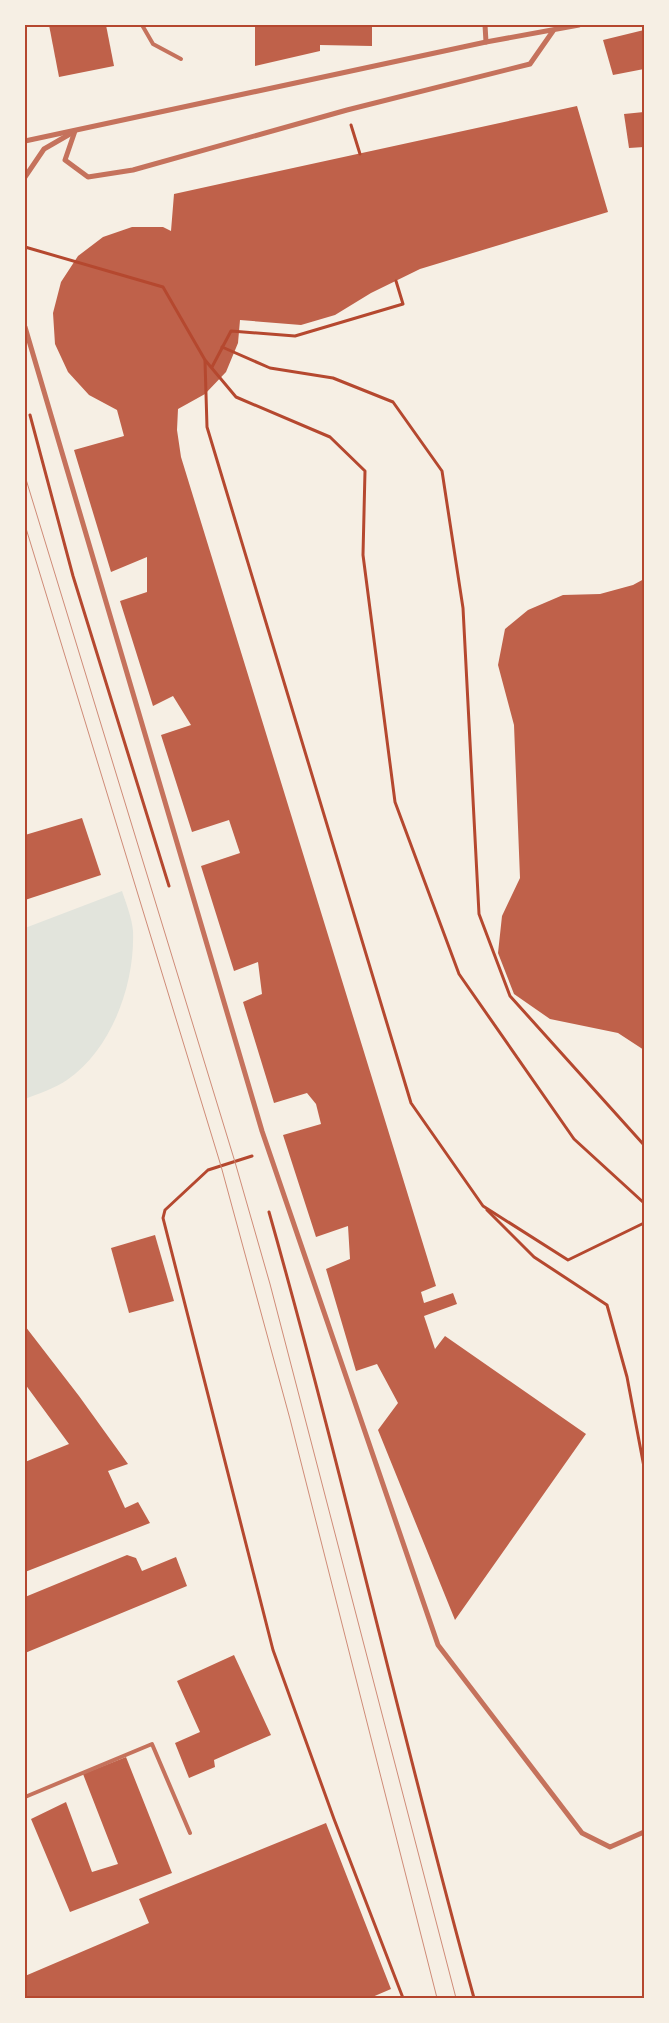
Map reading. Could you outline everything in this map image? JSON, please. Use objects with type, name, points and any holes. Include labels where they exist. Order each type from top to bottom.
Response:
[{"type":"street","points":[[485,25],[486,42]]},
{"type":"street","points":[[25,141],[486,42],[579,25]]},
{"type":"street","points":[[75,131],[65,160],[88,177],[133,170],[347,110],[530,64],[553,31]]},
{"type":"street","points":[[25,177],[44,149],[75,131]]},
{"type":"street","points":[[25,327],[262,1131],[438,1645],[582,1833],[610,1847],[644,1832]]},
{"type":"lane","points":[[142,25],[153,44],[181,59]]},
{"type":"lane","points":[[25,1797],[152,1744],[190,1833]]},
{"type":"path","points":[[347,110],[360,154]]},
{"type":"path","points":[[25,247],[162,287],[206,360],[236,398],[330,437],[365,471],[363,555],[396,802],[460,974],[574,1139],[644,1203]]},
{"type":"path","points":[[212,368],[231,331],[295,336],[402,304],[396,281]]},
{"type":"path","points":[[222,347],[270,368],[333,378],[393,402],[442,471],[464,608],[479,914],[510,996],[644,1146]]},
{"type":"path","points":[[206,360],[207,427],[411,1103],[482,1206],[534,1257],[607,1305],[626,1377],[644,1467]]},
{"type":"path","points":[[29,410],[73,576],[170,890]]},
{"type":"path","points":[[250,1147],[256,1166]]},
{"type":"path","points":[[253,1156],[208,1170],[165,1210],[163,1218],[273,1650],[308,1749],[404,1998]]},
{"type":"path","points":[[266,1202],[474,1998]]},
{"type":"path","points":[[482,1206],[568,1260],[644,1223]]},
{"type":"shaded area","points":[[122,891],[133,931],[133,951],[125,993],[118,1014],[97,1051],[83,1067],[62,1083],[25,1099],[25,928]]},
{"type":"building","points":[[49,25],[106,25],[114,66],[59,77]]},
{"type":"building","points":[[255,25],[372,25],[372,46],[320,45],[320,51],[255,66]]},
{"type":"building","points":[[644,30],[644,69],[613,75],[603,40]]},
{"type":"building","points":[[577,106],[608,212],[420,269],[371,293],[335,315],[301,325],[240,320],[238,343],[226,372],[205,394],[178,409],[177,430],[181,457],[436,1286],[421,1292],[424,1303],[453,1293],[457,1304],[424,1316],[435,1349],[445,1336],[586,1434],[455,1620],[378,1430],[398,1403],[377,1364],[356,1371],[326,1269],[350,1259],[348,1226],[316,1237],[283,1135],[321,1124],[316,1104],[307,1093],[274,1103],[243,1002],[262,994],[258,962],[234,971],[201,866],[240,853],[229,820],[192,832],[161,735],[191,725],[173,696],[153,706],[120,601],[147,592],[147,557],[111,572],[74,450],[124,436],[117,410],[89,395],[68,372],[55,344],[53,313],[61,282],[78,256],[103,237],[132,227],[163,227],[171,231],[174,194]]},
{"type":"building","points":[[644,112],[644,147],[629,148],[624,114]]},
{"type":"building","points":[[644,579],[644,1050],[618,1033],[550,1019],[514,994],[498,953],[502,916],[520,878],[514,725],[498,665],[505,629],[528,610],[563,595],[600,594],[633,585]]},
{"type":"building","points":[[82,818],[101,875],[25,900],[25,835]]},
{"type":"building","points":[[155,1235],[174,1301],[129,1313],[111,1248]]},
{"type":"building","points":[[25,1326],[128,1464],[108,1471],[125,1508],[138,1502],[150,1523],[25,1572],[25,1462],[69,1444],[25,1384]]},
{"type":"building","points":[[127,1555],[136,1558],[142,1571],[176,1557],[187,1586],[25,1653],[25,1597]]},
{"type":"building","points":[[234,1655],[271,1735],[214,1760],[215,1767],[189,1778],[175,1743],[200,1732],[177,1681]]},
{"type":"building","points":[[126,1757],[172,1873],[70,1912],[31,1819],[66,1802],[92,1872],[118,1864],[83,1774]]},
{"type":"building","points":[[326,1823],[391,1989],[370,1998],[25,1998],[25,1976],[149,1923],[139,1899]]},
{"type":"tram line","points":[[25,476],[235,1162],[270,1284],[456,1998]]},
{"type":"tram line","points":[[25,525],[221,1166],[290,1419],[437,1998]]}]
